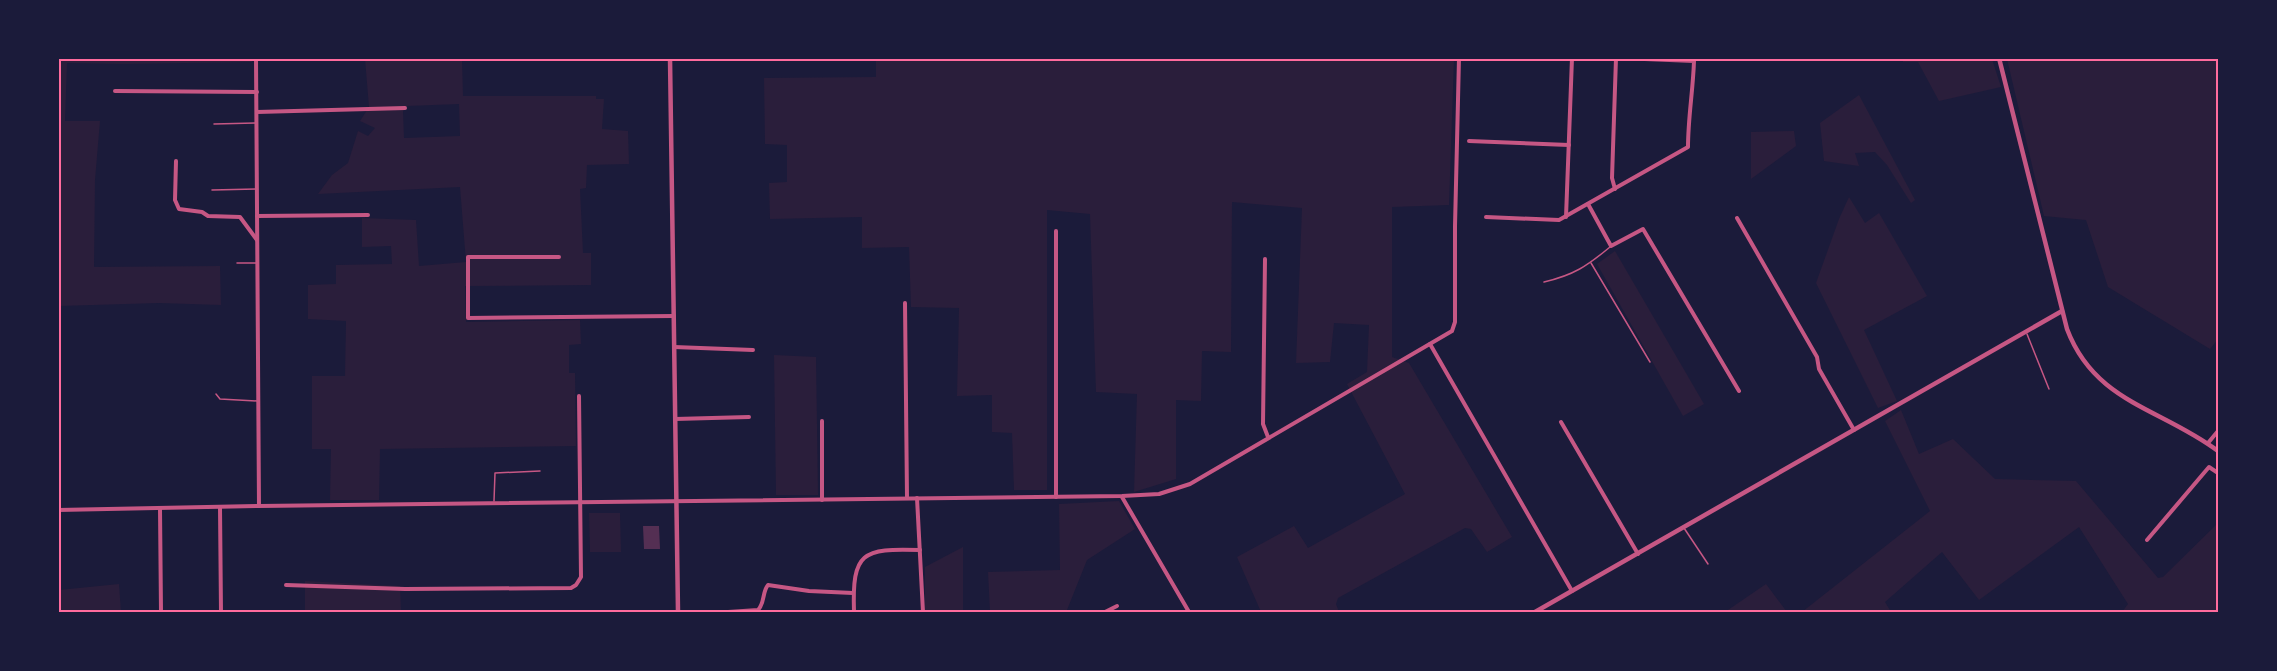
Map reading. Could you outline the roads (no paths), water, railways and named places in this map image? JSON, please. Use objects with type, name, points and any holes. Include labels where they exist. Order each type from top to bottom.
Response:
[{"type":"street","points":[[256,58],[259,506]]},
{"type":"street","points":[[670,58],[678,612]]},
{"type":"street","points":[[58,510],[1122,496],[1159,494],[1190,484],[1452,331],[1455,322],[1459,58]]},
{"type":"street","points":[[1557,58],[1564,58]]},
{"type":"street","points":[[1566,217],[1572,58]]},
{"type":"street","points":[[1486,218],[1559,220],[1616,189],[1688,147],[1688,112],[1692,102],[1694,61],[1618,58],[1612,178],[1616,189]]},
{"type":"street","points":[[1999,58],[2062,311],[2078,355],[2101,382],[2113,391],[2208,443],[2218,451]]},
{"type":"street","points":[[115,91],[257,92]]},
{"type":"street","points":[[257,112],[405,108]]},
{"type":"street","points":[[1469,141],[1569,145]]},
{"type":"street","points":[[176,162],[176,200],[179,209],[202,212],[208,216],[240,218],[258,241]]},
{"type":"street","points":[[1588,204],[1611,246],[1643,229],[1739,391]]},
{"type":"street","points":[[257,216],[368,215]]},
{"type":"street","points":[[1737,218],[1817,357],[1819,369],[1854,430]]},
{"type":"street","points":[[1056,231],[1056,497]]},
{"type":"street","points":[[559,257],[468,257],[468,318],[674,316]]},
{"type":"street","points":[[1264,260],[1263,424],[1268,437]]},
{"type":"street","points":[[905,303],[907,498]]},
{"type":"street","points":[[1535,612],[2062,311]]},
{"type":"street","points":[[1430,344],[1572,591]]},
{"type":"street","points":[[674,347],[753,350]]},
{"type":"street","points":[[286,585],[405,589],[571,588],[576,585],[581,577],[579,396]]},
{"type":"street","points":[[675,419],[749,417]]},
{"type":"street","points":[[822,421],[822,500]]},
{"type":"street","points":[[1561,422],[1638,554]]},
{"type":"street","points":[[2208,443],[2218,430]]},
{"type":"street","points":[[2147,540],[2209,467],[2218,473]]},
{"type":"street","points":[[1122,496],[1189,612]]},
{"type":"street","points":[[917,498],[923,612]]},
{"type":"street","points":[[220,508],[221,612]]},
{"type":"street","points":[[160,509],[161,612]]},
{"type":"street","points":[[854,612],[853,581],[864,556],[889,549],[920,550]]},
{"type":"street","points":[[761,612],[765,588],[771,584],[809,591],[853,593]]},
{"type":"street","points":[[1105,612],[1117,606]]},
{"type":"street","points":[[728,612],[754,612],[761,607]]},
{"type":"street","points":[[2120,612],[2128,612]]},
{"type":"lane","points":[[214,124],[257,122]]},
{"type":"lane","points":[[212,190],[257,189]]},
{"type":"lane","points":[[1544,282],[1567,277],[1611,246]]},
{"type":"lane","points":[[1591,262],[1650,362]]},
{"type":"lane","points":[[237,263],[258,263]]},
{"type":"lane","points":[[2026,331],[2049,389]]},
{"type":"lane","points":[[216,394],[220,399],[258,401]]},
{"type":"lane","points":[[495,503],[495,473],[540,471]]},
{"type":"lane","points":[[1684,528],[1708,564]]}]
